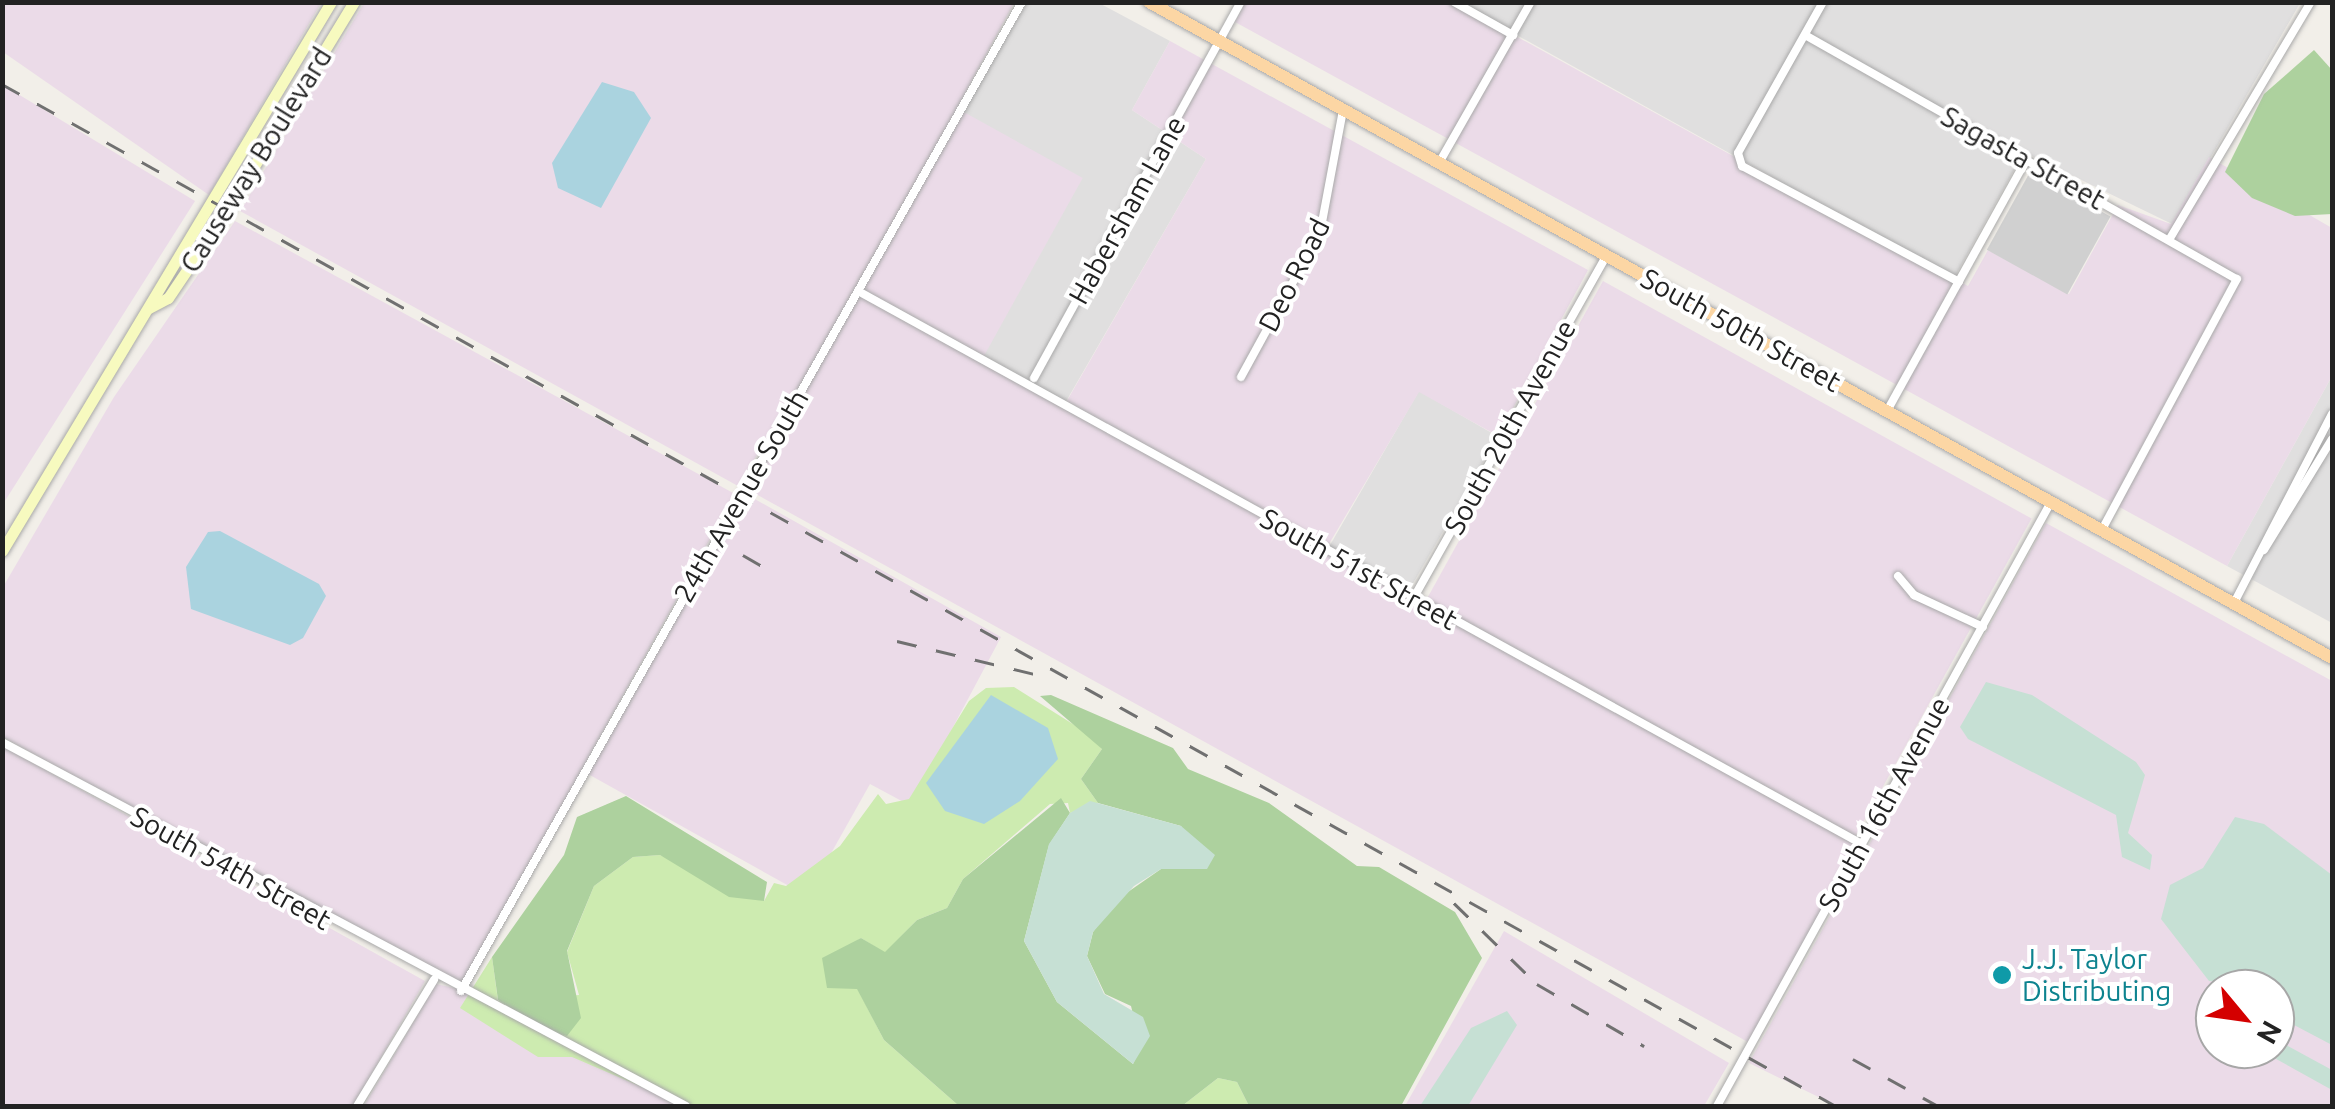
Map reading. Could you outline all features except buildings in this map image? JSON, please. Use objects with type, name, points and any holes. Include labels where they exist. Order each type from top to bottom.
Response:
[{"type":"main road","name":"Causeway Boulevard","points":[[2,552],[330,2]]},
{"type":"main road","points":[[313,70],[344,2]]},
{"type":"main road","name":"Causeway Boulevard","points":[[149,308],[178,283],[354,2]]},
{"type":"main road","name":"South 50th Street","points":[[1149,2],[2332,658]]},
{"type":"street","name":"24th Avenue South","points":[[462,991],[1022,2]]},
{"type":"street","name":"Habersham Lane","points":[[1034,378],[1241,2]]},
{"type":"street","points":[[1454,2],[1513,35]]},
{"type":"street","points":[[1438,163],[1531,2]]},
{"type":"street","points":[[1823,2],[1738,153],[1742,166],[1959,282]]},
{"type":"street","points":[[2169,240],[2312,2]]},
{"type":"street","name":"Sagasta Street","points":[[1804,35],[2169,240],[2238,283],[2102,530]]},
{"type":"street","name":"Deo Road","points":[[1241,377],[1320,233],[1343,110]]},
{"type":"street","points":[[1887,411],[2026,160]]},
{"type":"street","name":"South 20th Avenue","points":[[1414,599],[1606,256]]},
{"type":"street","name":"South 51st Street","points":[[858,291],[1862,844]]},
{"type":"street","points":[[2264,550],[2332,414]]},
{"type":"street","points":[[2234,604],[2332,439]]},
{"type":"street","name":"South 16th Avenue","points":[[1717,1106],[2051,502]]},
{"type":"street","points":[[1898,576],[1914,596],[1983,627]]},
{"type":"street","name":"South 54th Street","points":[[2,742],[434,980],[686,1106]]},
{"type":"street","points":[[357,1106],[434,980]]},
{"type":"shaded area","points":[[2,3],[321,3],[209,195],[3,52]]},
{"type":"shaded area","points":[[364,3],[1014,3],[857,292],[738,486],[240,211]]},
{"type":"shaded area","points":[[1027,3],[1099,3],[1170,41],[1132,110],[1206,159],[1064,405],[984,358],[962,111]]},
{"type":"shaded area","points":[[1245,3],[1456,3],[1968,286],[1988,250],[2069,294],[2118,205],[2171,224],[2209,157],[2332,228],[2332,376],[2227,566],[1235,22]]},
{"type":"shaded area","points":[[1459,3],[2300,3],[2172,224],[2024,152],[1954,278]]},
{"type":"shaded area","points":[[1170,41],[1588,270],[1498,436],[1419,392],[1326,549],[1860,845],[1748,1042],[745,488],[860,295],[1064,406],[1206,159],[1132,110]]},
{"type":"shaded area","points":[[3,85],[195,201],[3,504]]},
{"type":"shaded area","points":[[962,111],[1083,178],[984,356],[863,289]]},
{"type":"shaded area","points":[[2030,172],[2110,217],[2067,294],[1987,250]]},
{"type":"shaded area","points":[[235,221],[735,494],[463,983],[437,977],[3,737],[3,587],[114,397]]},
{"type":"shaded area","points":[[1603,281],[2032,519],[1854,840],[1425,602]]},
{"type":"shaded area","points":[[2332,376],[2332,623],[2227,566]]},
{"type":"shaded area","points":[[1419,391],[1498,436],[1406,595],[1328,549]]},
{"type":"shaded area","points":[[744,493],[1001,637],[911,806],[870,784],[807,896],[588,774]]},
{"type":"shaded area","points":[[2046,523],[2332,681],[2332,1106],[1837,1106],[1749,1063]]},
{"type":"shaded area","points":[[2,746],[425,981],[353,1106],[3,1106]]},
{"type":"shaded area","points":[[1504,931],[1729,1063],[1704,1106],[1405,1106]]},
{"type":"shaded area","points":[[436,984],[478,993],[704,1091],[696,1106],[364,1106]]},
{"type":"green space","points":[[2314,50],[2332,70],[2332,214],[2295,216],[2252,198],[2225,172],[2264,94]]},
{"type":"green space","points":[[1986,682],[2032,695],[2136,762],[2145,775],[2128,833],[2152,855],[2150,870],[2122,857],[2116,815],[1968,739],[1960,727]]},
{"type":"green space","points":[[1014,687],[1095,738],[1102,749],[1081,779],[1098,803],[1070,813],[1068,803],[1050,804],[963,879],[947,908],[917,920],[885,953],[861,938],[839,953],[884,1040],[959,1106],[686,1106],[572,1057],[538,1057],[460,1008],[492,957],[498,1001],[579,995],[567,952],[594,886],[633,857],[660,855],[764,901],[774,883],[786,886],[840,846],[878,794],[886,804],[909,799],[969,701],[986,688]]},
{"type":"green space","points":[[1051,695],[1173,748],[1188,769],[1269,803],[1357,866],[1379,867],[1455,912],[1482,958],[1401,1106],[1249,1106],[1237,1082],[1218,1078],[1182,1106],[959,1106],[884,1040],[857,989],[827,988],[822,958],[861,938],[885,952],[917,920],[947,908],[963,879],[1061,798],[1070,813],[1049,845],[1024,941],[1057,1002],[1133,1064],[1141,1046],[1131,1006],[1105,994],[1087,956],[1093,932],[1115,901],[1161,869],[1207,869],[1181,826],[1098,803],[1081,779],[1102,749],[1040,696]]},
{"type":"green space","points":[[626,796],[767,882],[764,901],[729,897],[660,855],[633,857],[594,886],[567,951],[581,1018],[567,1036],[545,1029],[498,1000],[492,957],[564,855],[577,817]]},
{"type":"green space","points":[[1090,801],[1181,826],[1215,855],[1207,869],[1161,869],[1134,886],[1093,932],[1087,956],[1104,994],[1143,1017],[1150,1036],[1133,1064],[1057,1002],[1024,941],[1049,844],[1070,813]]},
{"type":"green space","points":[[2235,817],[2264,824],[2332,875],[2332,1045],[2295,1026],[2295,969],[2200,969],[2161,919],[2170,885],[2203,868]]},
{"type":"green space","points":[[1507,1011],[1517,1025],[1468,1106],[1420,1106],[1471,1028]]},
{"type":"green space","points":[[2295,1050],[2332,1070],[2332,1090],[2294,1069]]},
{"type":"green space","points":[[1218,1078],[1237,1082],[1249,1106],[1182,1106]]},
{"type":"water","points":[[602,82],[634,92],[651,118],[601,208],[558,188],[552,163]]},
{"type":"water","points":[[220,531],[319,584],[326,596],[303,638],[290,645],[191,609],[186,567],[208,532]]},
{"type":"water","points":[[991,695],[1048,728],[1058,759],[1020,801],[984,824],[945,811],[926,783]]},
{"type":"railway","points":[[2,84],[1836,1106]]},
{"type":"railway","points":[[743,555],[767,569]]},
{"type":"railway","points":[[897,641],[1051,678]]},
{"type":"railway","points":[[1454,903],[1537,984],[1644,1046]]},
{"type":"railway","points":[[1853,1059],[1938,1106]]},
{"type":"place","name":"J.J. Taylor Distributing","points":[[2002,975]]}]
